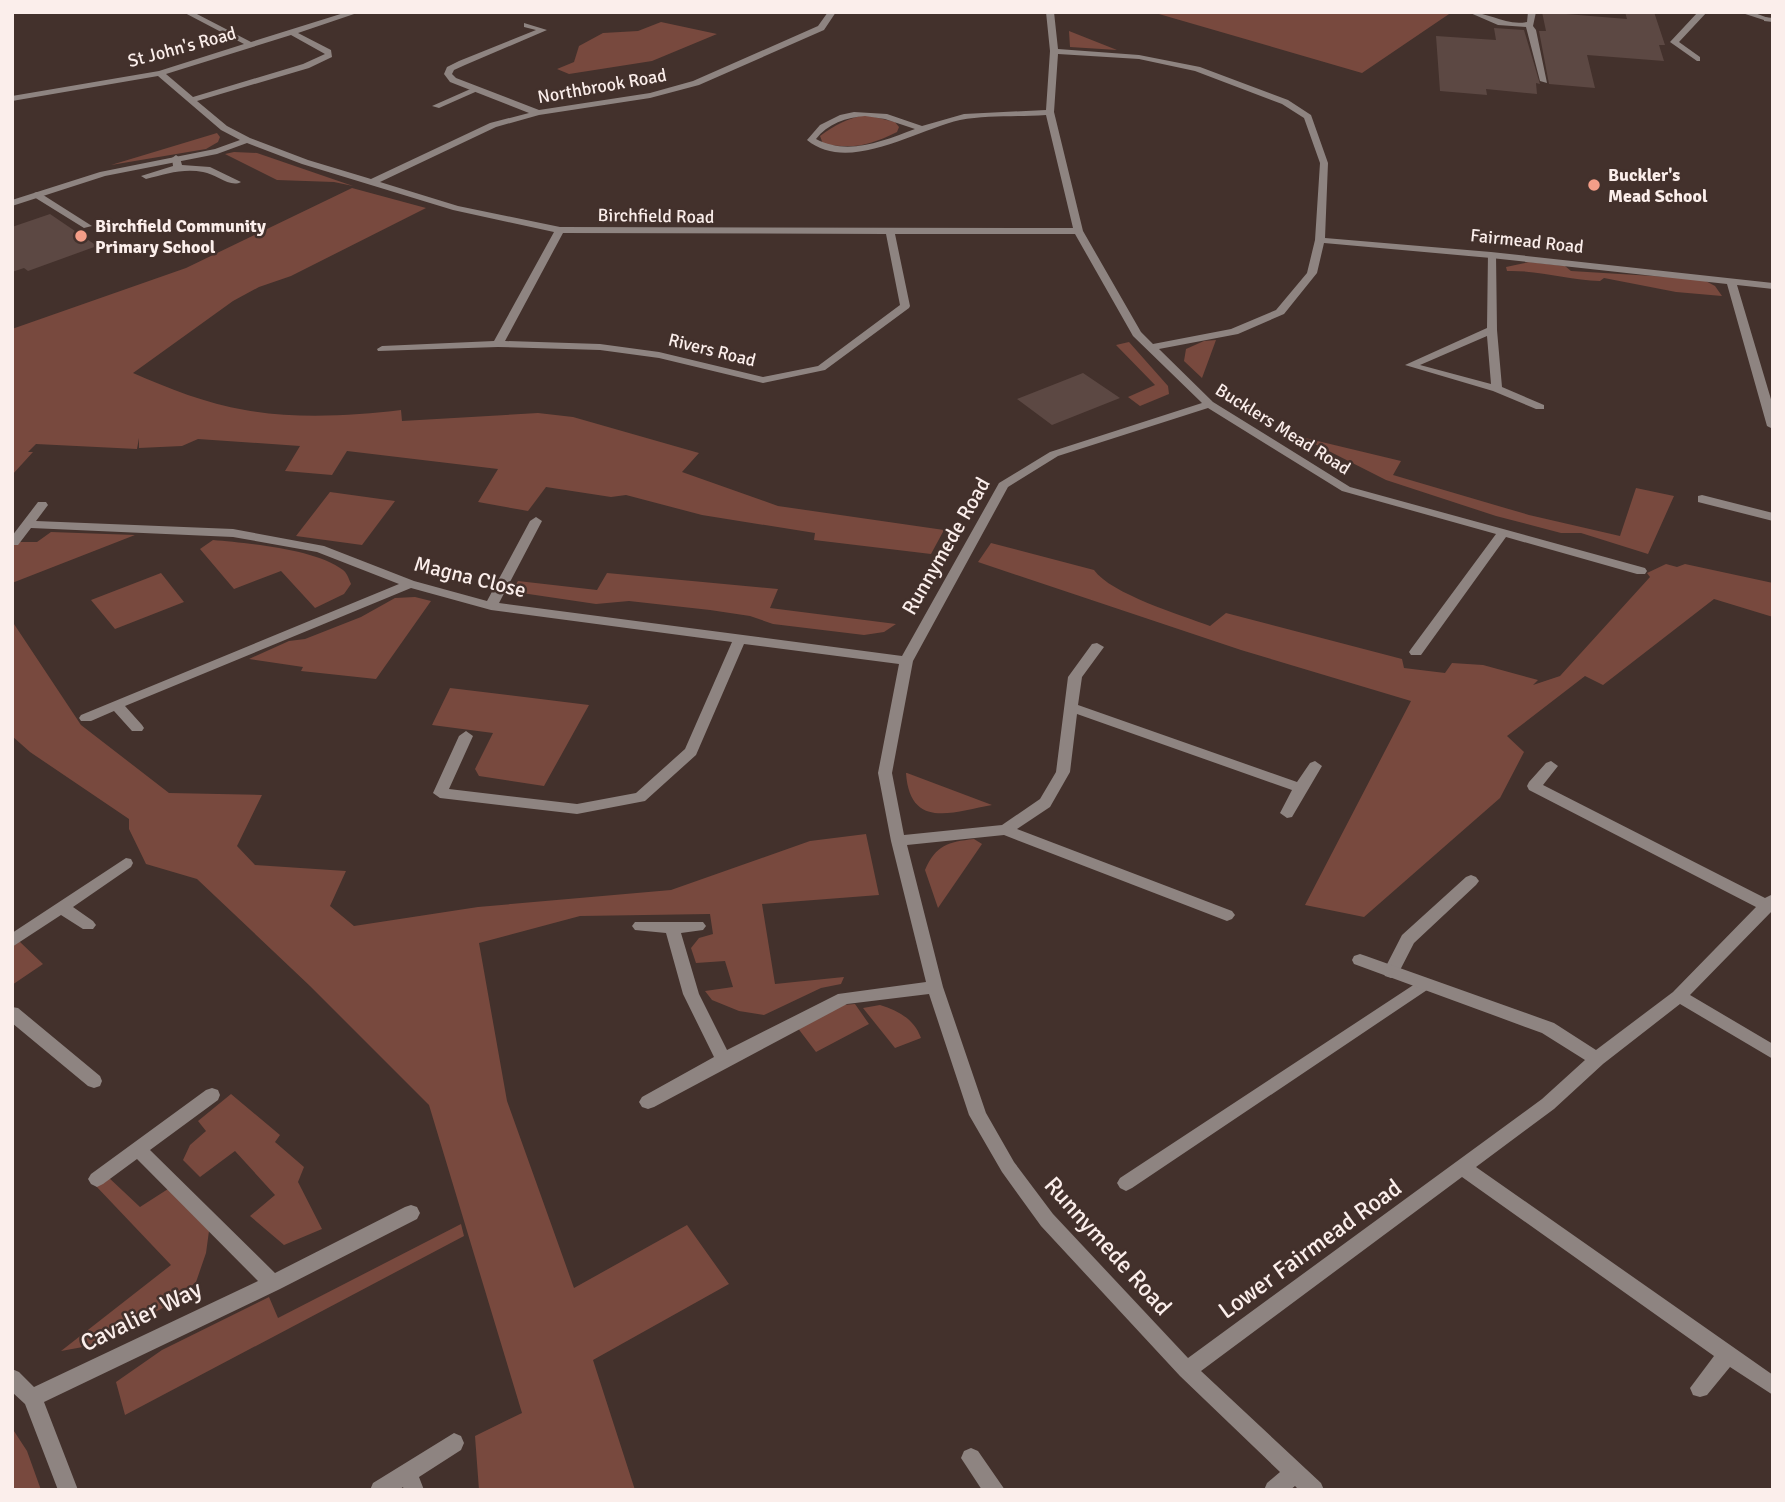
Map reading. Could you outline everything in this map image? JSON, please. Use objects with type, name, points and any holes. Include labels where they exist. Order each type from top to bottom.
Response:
[{"type":"street","points":[[187,12],[251,45]]},
{"type":"street","name":"St John's Road","points":[[12,99],[160,73],[356,12]]},
{"type":"street","name":"Northbrook Road","points":[[371,183],[493,125],[538,113],[650,95],[696,83],[821,28],[832,12]]},
{"type":"street","name":"Bucklers Mead Road","points":[[1050,12],[1055,51],[1050,112],[1078,230],[1137,334],[1149,348],[1209,404],[1346,489],[1641,571]]},
{"type":"street","points":[[1472,12],[1502,24],[1528,25],[1532,30],[1544,81]]},
{"type":"street","points":[[1528,25],[1531,24],[1532,12]]},
{"type":"street","points":[[1697,59],[1674,42],[1703,12]]},
{"type":"street","points":[[1743,12],[1770,20]]},
{"type":"street","points":[[527,24],[556,34]]},
{"type":"street","points":[[538,113],[453,80],[448,74],[450,69],[543,30]]},
{"type":"street","points":[[190,100],[306,66],[330,55],[293,33]]},
{"type":"street","points":[[1055,51],[1139,57],[1197,69],[1285,102],[1308,117],[1324,163],[1320,240],[1312,273],[1280,312],[1234,332],[1149,348]]},
{"type":"street","name":"Birchfield Road","points":[[160,73],[224,128],[247,140],[305,162],[456,208],[560,230],[1078,230]]},
{"type":"street","points":[[436,106],[478,89]]},
{"type":"street","points":[[919,128],[881,114],[845,115],[815,132],[811,140],[819,146],[848,151],[868,148],[919,128],[963,117],[1050,112]]},
{"type":"street","points":[[146,176],[247,140]]},
{"type":"street","points":[[12,203],[103,174],[177,163],[207,169],[236,182]]},
{"type":"street","points":[[37,195],[87,226]]},
{"type":"street","points":[[498,344],[560,230]]},
{"type":"street","name":"Rivers Road","points":[[382,349],[498,344],[600,347],[659,355],[764,380],[821,368],[905,306],[890,232]]},
{"type":"street","name":"Fairmead Road","points":[[1320,240],[1491,255],[1773,286]]},
{"type":"street","points":[[1491,255],[1492,330],[1497,390]]},
{"type":"street","points":[[1731,281],[1773,426]]},
{"type":"street","points":[[1492,330],[1410,365],[1497,390],[1540,407]]},
{"type":"street","name":"Runnymede Road","points":[[1209,404],[1054,454],[1003,485],[906,661],[885,773],[898,841],[935,987],[978,1115],[1008,1167],[1046,1220],[1187,1370],[1314,1490]]},
{"type":"street","points":[[1702,499],[1773,517]]},
{"type":"street","points":[[14,542],[42,505]]},
{"type":"street","points":[[491,606],[536,521]]},
{"type":"street","name":"Magna Close","points":[[29,524],[233,533],[320,548],[410,584],[491,606],[739,641],[906,661]]},
{"type":"street","points":[[1416,652],[1504,532]]},
{"type":"street","points":[[86,718],[410,584]]},
{"type":"street","points":[[466,736],[440,793],[577,809],[640,797],[691,751],[739,641]]},
{"type":"street","points":[[1005,830],[1045,803],[1063,772],[1075,677],[1097,647]]},
{"type":"street","points":[[116,705],[137,728]]},
{"type":"street","points":[[1073,708],[1300,788]]},
{"type":"street","points":[[1287,813],[1315,766]]},
{"type":"street","name":"Lower Fairmead Road","points":[[1187,1370],[1548,1104],[1597,1059],[1679,996],[1770,903],[1534,786],[1551,766]]},
{"type":"street","points":[[898,841],[1005,830],[1227,915]]},
{"type":"street","points":[[12,940],[127,863]]},
{"type":"street","points":[[1391,972],[1408,939],[1471,881]]},
{"type":"street","points":[[62,908],[89,925]]},
{"type":"street","points":[[640,926],[698,926]]},
{"type":"street","points":[[673,928],[691,994],[724,1060]]},
{"type":"street","points":[[1360,960],[1548,1028],[1597,1059]]},
{"type":"street","points":[[1126,1183],[1424,984]]},
{"type":"street","points":[[648,1102],[844,998],[935,987]]},
{"type":"street","points":[[1679,996],[1773,1052]]},
{"type":"street","points":[[12,1013],[94,1082]]},
{"type":"street","points":[[97,1179],[212,1096]]},
{"type":"street","points":[[138,1149],[273,1283]]},
{"type":"street","points":[[1463,1168],[1773,1386]]},
{"type":"street","name":"Cavalier Way","points":[[32,1398],[273,1283],[411,1213]]},
{"type":"street","points":[[1700,1388],[1728,1354]]},
{"type":"street","points":[[12,1378],[32,1398],[68,1490]]},
{"type":"street","points":[[380,1490],[410,1482],[454,1443]]},
{"type":"street","points":[[971,1458],[995,1490]]},
{"type":"street","points":[[1273,1490],[1295,1473]]},
{"type":"shaded area","points":[[1152,12],[1452,12],[1362,73]]},
{"type":"shaded area","points":[[661,22],[717,34],[652,61],[569,74],[557,69],[574,62],[579,46],[603,33],[638,31]]},
{"type":"shaded area","points":[[1069,31],[1117,50],[1070,47]]},
{"type":"shaded area","points":[[866,115],[895,122],[899,127],[897,132],[861,145],[823,144],[820,136],[836,125]]},
{"type":"shaded area","points":[[217,133],[220,137],[218,142],[206,149],[111,165]]},
{"type":"shaded area","points":[[257,153],[353,186],[334,182],[277,180],[225,154]]},
{"type":"shaded area","points":[[352,188],[426,208],[291,276],[259,287],[233,301],[133,373],[202,400],[283,415],[323,416],[401,410],[402,421],[538,413],[573,417],[699,453],[682,472],[778,506],[944,530],[931,554],[814,540],[815,533],[702,515],[626,495],[611,497],[546,487],[528,511],[478,502],[498,469],[347,451],[332,475],[285,471],[300,446],[198,439],[182,446],[139,448],[139,438],[137,449],[36,444],[28,452],[33,452],[12,475],[12,329],[186,268]]},
{"type":"shaded area","points":[[1529,262],[1565,266],[1571,271],[1702,279],[1715,286],[1722,296],[1676,292],[1604,278],[1600,281],[1507,271],[1506,267]]},
{"type":"shaded area","points":[[1216,340],[1202,378],[1184,361],[1186,349],[1204,341]]},
{"type":"shaded area","points":[[1129,342],[1168,386],[1169,394],[1140,406],[1128,397],[1155,385],[1116,345]]},
{"type":"shaded area","points":[[1301,437],[1401,461],[1393,475],[1529,515],[1620,536],[1636,488],[1674,496],[1648,554],[1581,533],[1561,533],[1496,516],[1386,480]]},
{"type":"shaded area","points":[[330,492],[395,501],[362,545],[296,536]]},
{"type":"shaded area","points":[[51,532],[135,535],[12,583],[12,542],[37,542]]},
{"type":"shaded area","points":[[213,540],[281,548],[316,557],[343,570],[351,584],[344,594],[315,608],[281,571],[234,589],[200,549]]},
{"type":"shaded area","points":[[991,543],[1094,570],[1103,579],[1131,595],[1210,626],[1226,613],[1402,659],[1404,668],[1445,673],[1452,663],[1483,665],[1538,680],[1533,685],[1560,676],[1650,577],[1647,573],[1666,564],[1677,567],[1685,564],[1773,583],[1773,617],[1714,599],[1603,685],[1585,676],[1507,736],[1524,752],[1500,798],[1364,917],[1305,905],[1411,701],[1241,650],[978,562]]},
{"type":"shaded area","points":[[161,573],[184,602],[115,629],[91,600]]},
{"type":"shaded area","points":[[607,573],[778,589],[770,608],[896,624],[884,632],[864,635],[773,624],[750,616],[710,610],[629,601],[596,604],[515,592],[513,589],[518,581],[597,590]]},
{"type":"shaded area","points":[[415,597],[431,601],[376,679],[301,671],[303,667],[249,659],[289,641],[305,639],[361,617],[395,598]]},
{"type":"shaded area","points":[[12,621],[81,725],[169,793],[262,795],[237,846],[255,865],[346,871],[330,906],[354,926],[478,907],[671,890],[810,841],[866,834],[879,895],[762,904],[775,984],[844,977],[841,984],[821,988],[764,1015],[739,1011],[712,1000],[705,991],[733,987],[725,961],[696,963],[691,948],[699,938],[713,934],[710,914],[580,916],[479,943],[507,1101],[574,1288],[687,1225],[729,1284],[593,1360],[635,1490],[479,1490],[475,1436],[522,1413],[429,1105],[310,986],[197,879],[146,864],[129,829],[129,819],[30,752],[12,736]]},
{"type":"shaded area","points":[[450,688],[589,705],[544,786],[479,776],[475,769],[493,733],[432,725]]},
{"type":"shaded area","points":[[906,773],[992,805],[949,813],[925,810],[916,803],[909,791]]},
{"type":"shaded area","points":[[974,839],[982,844],[938,908],[925,870],[929,862],[944,846]]},
{"type":"shaded area","points":[[19,941],[43,964],[12,985],[12,945]]},
{"type":"shaded area","points":[[855,1004],[869,1024],[816,1052],[797,1027],[843,1005]]},
{"type":"shaded area","points":[[880,1005],[905,1017],[921,1038],[895,1048],[863,1008]]},
{"type":"shaded area","points":[[231,1094],[280,1135],[275,1142],[304,1167],[298,1182],[322,1229],[284,1245],[250,1216],[275,1195],[235,1151],[200,1177],[183,1160],[190,1145],[206,1131],[198,1121]]},
{"type":"shaded area","points":[[107,1176],[140,1207],[168,1189],[209,1231],[206,1253],[196,1282],[174,1302],[94,1345],[61,1351],[171,1265],[95,1185]]},
{"type":"shaded area","points":[[461,1224],[464,1236],[125,1415],[116,1382],[162,1350],[269,1297],[278,1318]]},
{"type":"shaded area","points":[[12,1428],[27,1451],[41,1490],[12,1490]]},
{"type":"building","points":[[1542,12],[1627,19],[1625,12],[1654,12],[1665,45],[1659,45],[1664,61],[1587,55],[1595,88],[1549,84],[1539,31],[1546,31]]},
{"type":"building","points":[[1494,28],[1524,30],[1540,84],[1536,83],[1537,94],[1486,89],[1487,95],[1440,91],[1436,36],[1496,40]]},
{"type":"building","points":[[50,214],[97,246],[28,271],[24,268],[12,272],[12,227]]},
{"type":"building","points":[[1083,373],[1120,398],[1052,425],[1017,399]]},
{"type":"place","name":"Buckler's Mead School","points":[[1594,185]]},
{"type":"place","name":"Birchfield Community Primary School","points":[[81,236]]}]
